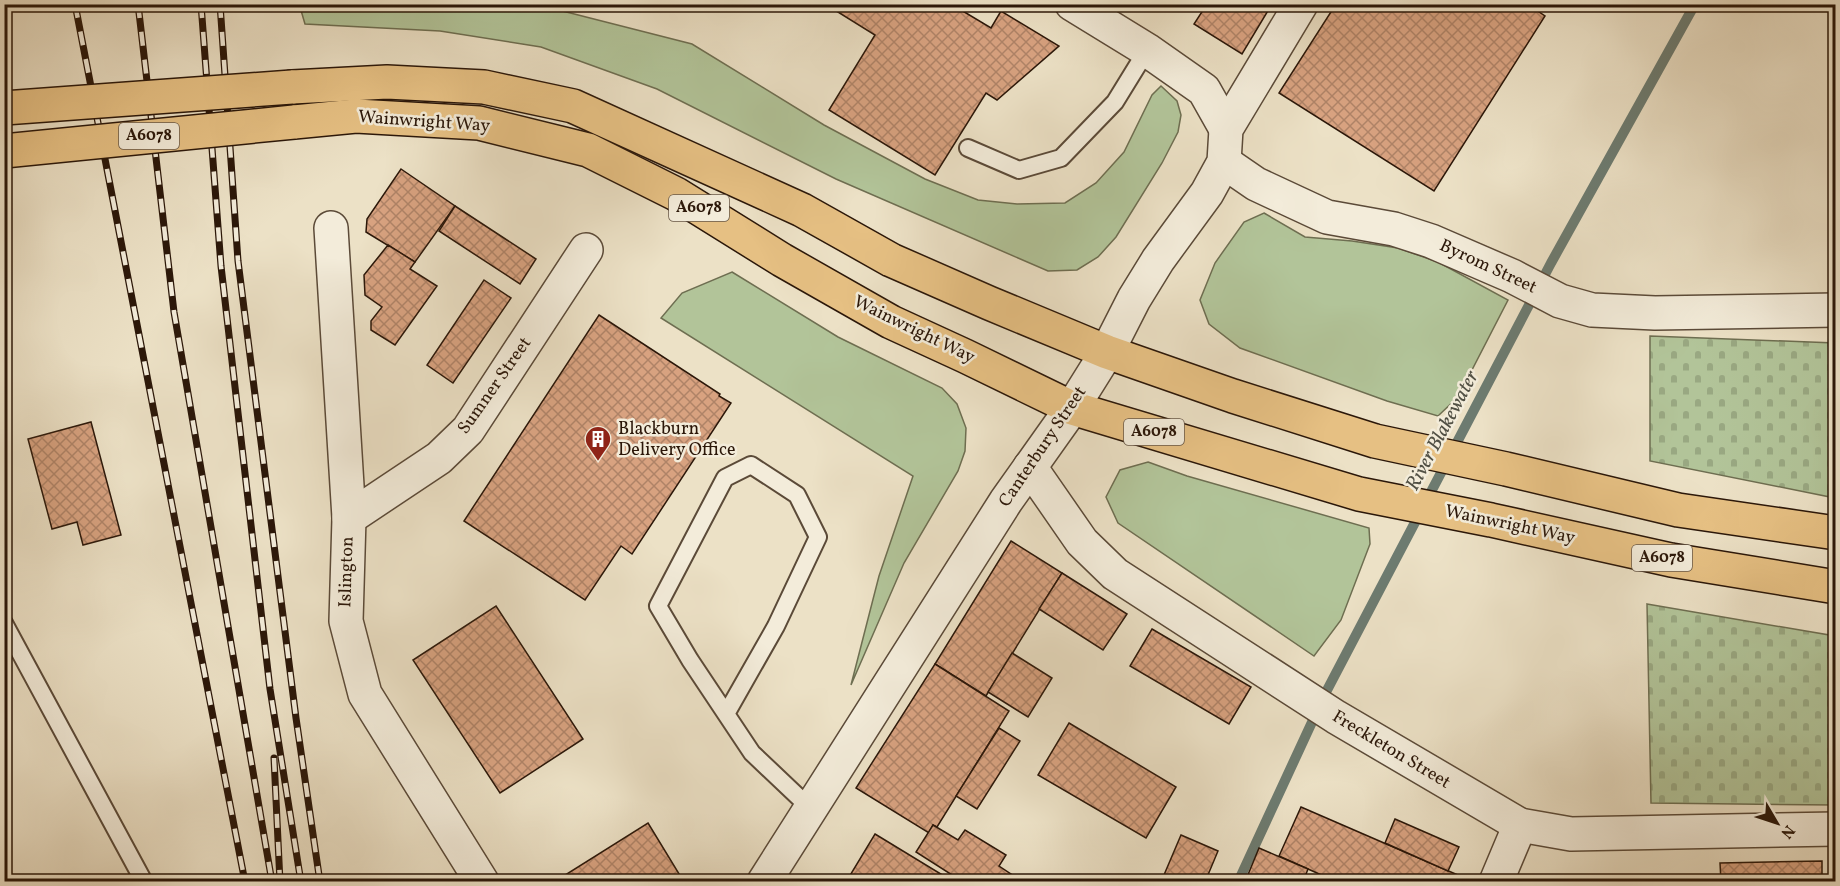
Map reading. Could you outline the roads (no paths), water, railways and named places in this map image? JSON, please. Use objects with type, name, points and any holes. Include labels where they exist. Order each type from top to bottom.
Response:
[{"type":"highway","name":"Wainwright Way","points":[[4,108],[387,82],[484,87],[573,106],[802,210],[891,260],[1107,352],[1233,396],[1375,441],[1678,510],[1836,533]]},
{"type":"highway","name":"Wainwright Way","points":[[4,151],[356,116],[479,123],[588,150],[676,194],[782,260],[891,322],[1072,408],[1359,494],[1491,520],[1671,560],[1836,587]]},
{"type":"street","points":[[1072,4],[1147,50],[1204,90],[1226,129]]},
{"type":"street","name":"Canterbury Street","points":[[764,882],[1006,501],[1072,408],[1107,352],[1134,299],[1158,260],[1207,193],[1224,162],[1226,129],[1301,4]]},
{"type":"street","name":"Byrom Street","points":[[1224,162],[1256,184],[1327,217],[1394,229],[1431,241],[1512,276],[1560,301],[1592,310],[1655,313],[1836,310]]},
{"type":"street","name":"Islington","points":[[331,228],[349,518],[346,621],[365,694],[482,882]]},
{"type":"street","name":"Sumner Street","points":[[349,518],[439,458],[468,430],[586,250]]},
{"type":"street","name":"Freckleton Street","points":[[1030,467],[1082,542],[1115,574],[1336,717],[1520,825],[1570,834],[1836,829]]},
{"type":"street","points":[[1496,882],[1520,825]]},
{"type":"lane","points":[[968,148],[1019,170],[1061,158],[1115,102],[1147,50]]},
{"type":"lane","points":[[726,714],[776,626],[818,537],[797,495],[751,465],[725,478],[658,606],[690,660],[726,714],[752,753],[810,808]]},
{"type":"lane","points":[[4,623],[143,879]]},
{"type":"waterway","name":"River Blakewater","points":[[1238,882],[1325,694],[1551,263],[1695,4]]},
{"type":"railway","points":[[75,4],[245,882]]},
{"type":"railway","points":[[138,4],[174,312],[272,882]]},
{"type":"railway","points":[[201,4],[221,266],[270,689],[301,882]]},
{"type":"railway","points":[[220,4],[238,261],[296,718],[320,882]]},
{"type":"railway","points":[[274,758],[280,882]]},
{"type":"place","name":"Blackburn Delivery Office","points":[[598,462]]}]
